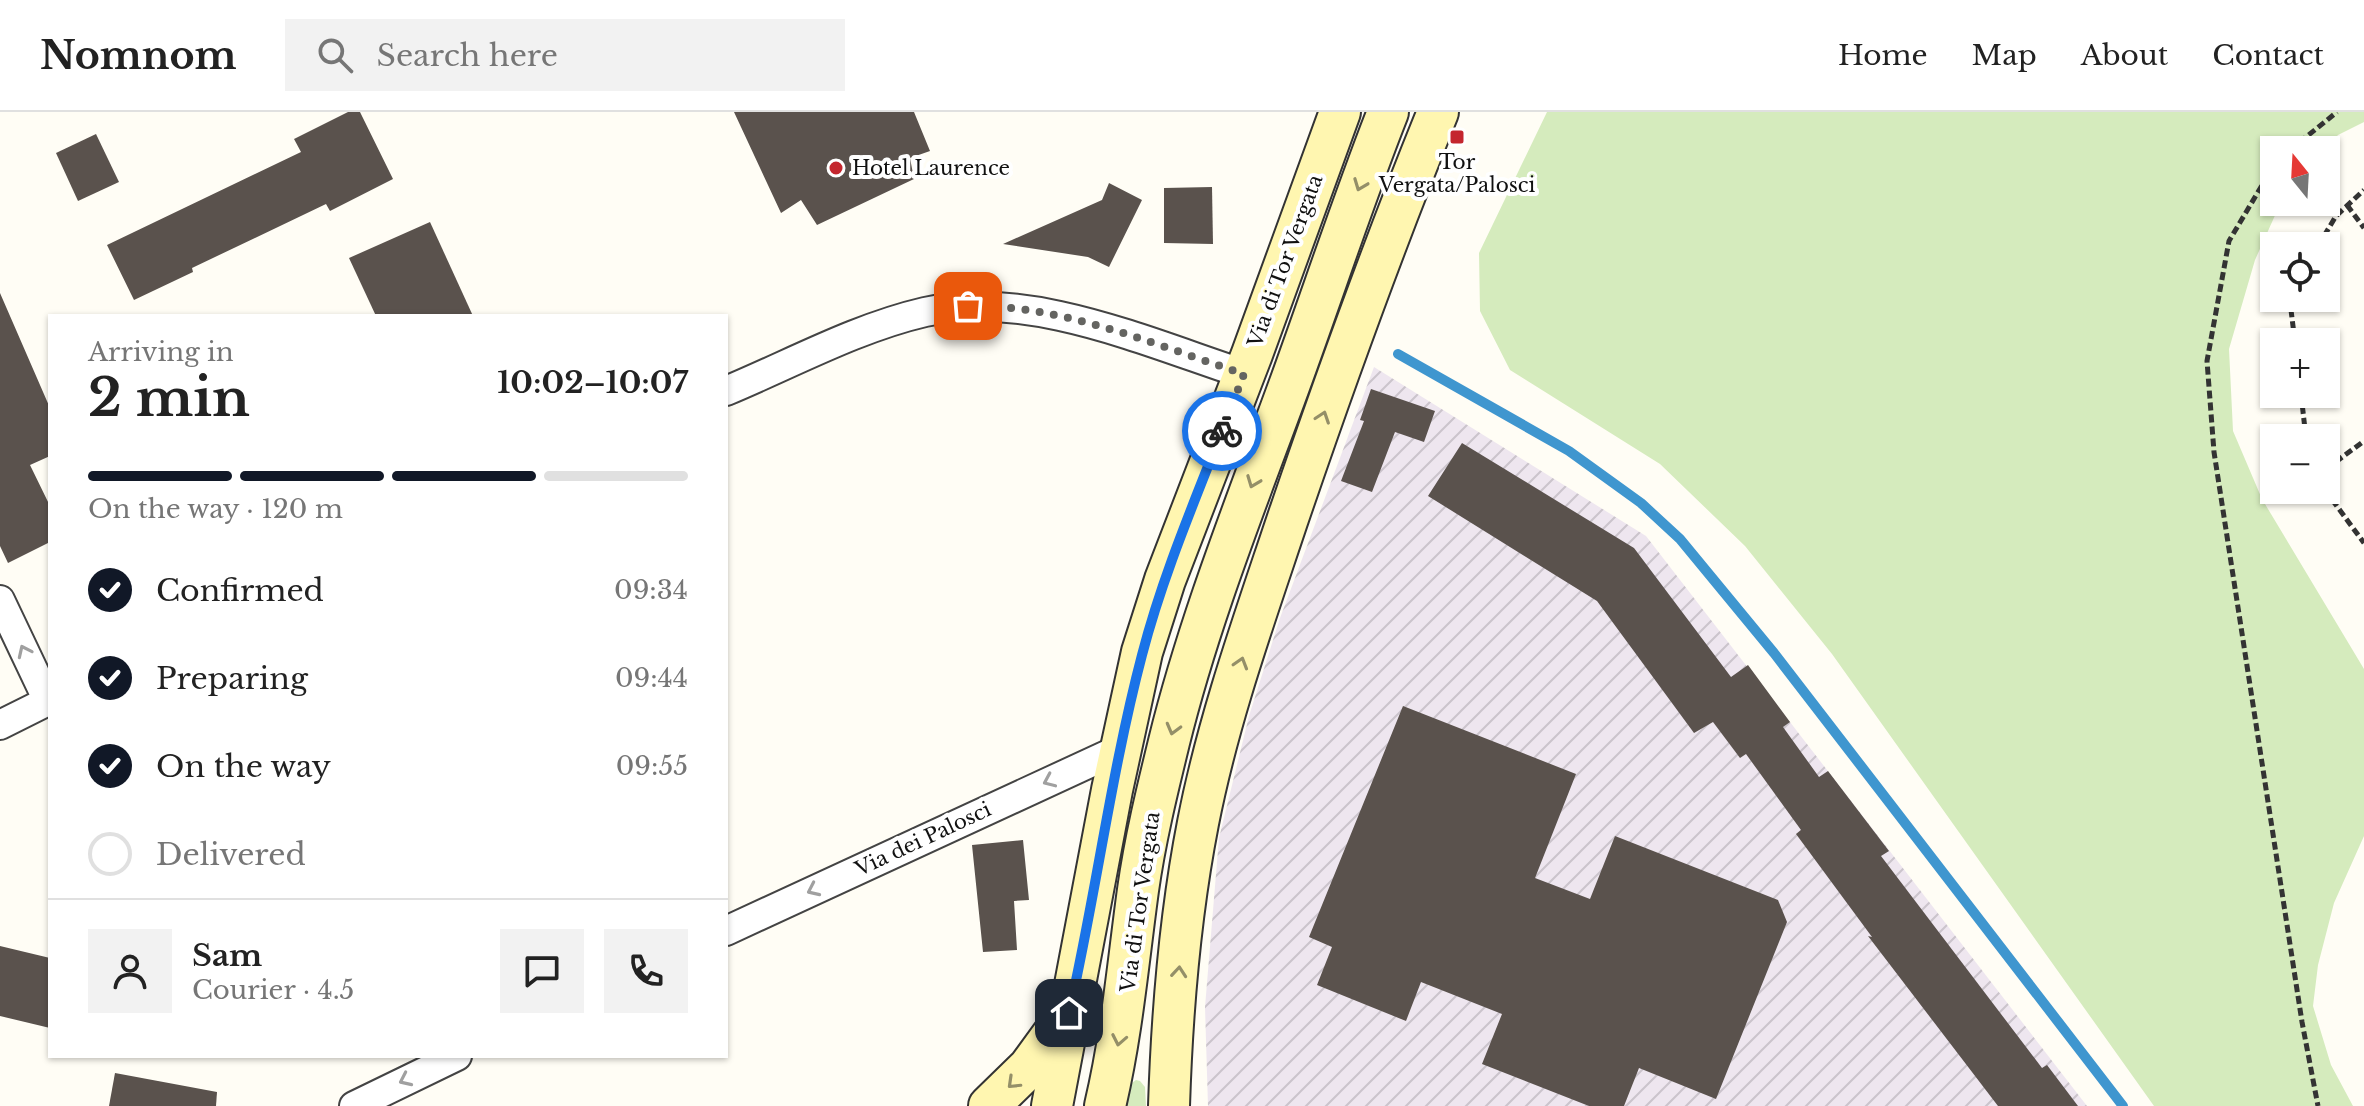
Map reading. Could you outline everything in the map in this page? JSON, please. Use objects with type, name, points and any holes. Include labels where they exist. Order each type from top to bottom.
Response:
[{"type":"main road","name":"Via di Tor Vergata","points":[[1052,1106],[1120,749],[1142,652],[1165,580],[1340,112]]},
{"type":"main road","name":"Via di Tor Vergata","points":[[1105,1106],[1123,1018],[1145,848],[1176,715],[1228,548],[1388,112]]},
{"type":"main road","points":[[1169,1106],[1186,895],[1216,746],[1261,599],[1324,413],[1389,231],[1438,112]]},
{"type":"main road","points":[[989,1106],[1029,1067],[1069,1013]]},
{"type":"street","points":[[728,390],[874,327],[944,309],[990,305],[1033,309],[1244,374]]},
{"type":"street","points":[[0,600],[48,699]]},
{"type":"street","points":[[0,725],[48,701]]},
{"type":"street","name":"Via dei Palosci","points":[[728,930],[1120,749]]},
{"type":"street","points":[[354,1106],[453,1058]]},
{"type":"path","points":[[2307,136],[2337,112]]},
{"type":"path","points":[[2260,189],[2229,241],[2207,361],[2214,452],[2302,1022],[2318,1106]]},
{"type":"path","points":[[2326,232],[2336,216],[2364,190]]},
{"type":"path","points":[[2347,205],[2364,228]]},
{"type":"path","points":[[2340,459],[2364,441]]},
{"type":"path","points":[[2335,504],[2364,543]]},
{"type":"shaded area","points":[[1374,367],[1646,536],[2087,1106],[1208,1106],[1205,1007],[1219,838],[1249,716],[1280,618]]},
{"type":"green space","points":[[1547,112],[2364,112],[2364,122],[2337,136],[2260,136],[2260,216],[2275,216],[2268,232],[2260,232],[2260,249],[2229,349],[2233,431],[2260,494],[2260,504],[2265,504],[2364,669],[2364,836],[2334,903],[2318,965],[2313,1006],[2331,1065],[2353,1106],[2154,1106],[1832,654],[1745,546],[1660,464],[1510,370],[1480,311],[1479,253]]},
{"type":"green space","points":[[1136,1080],[1145,1087],[1146,1106],[1123,1106],[1128,1086]]},
{"type":"building","points":[[348,112],[360,112],[393,179],[330,211],[326,204],[192,268],[193,272],[134,300],[107,245],[301,152],[294,139]]},
{"type":"building","name":"Hotel Laurence","points":[[734,112],[914,112],[930,151],[910,158],[914,179],[817,225],[801,200],[781,213]]},
{"type":"building","points":[[96,134],[119,182],[78,201],[56,153]]},
{"type":"building","points":[[1109,183],[1142,200],[1109,267],[1088,257],[1003,244],[1102,200]]},
{"type":"building","points":[[1212,187],[1213,244],[1164,243],[1164,188]]},
{"type":"building","points":[[430,222],[472,314],[375,314],[349,258]]},
{"type":"building","points":[[0,293],[48,403],[48,457],[30,465],[48,502],[48,543],[8,563],[0,546]]},
{"type":"building","points":[[1371,389],[1435,411],[1424,442],[1395,432],[1372,492],[1341,481],[1364,421],[1360,420]]},
{"type":"building","points":[[1462,443],[1634,548],[1731,677],[1748,665],[1790,722],[1783,727],[1819,777],[1828,771],[1889,851],[1881,856],[2042,1068],[2047,1065],[2078,1106],[1998,1106],[1868,936],[1872,937],[1796,834],[1801,830],[1746,754],[1740,758],[1713,722],[1694,733],[1597,601],[1428,496]]},
{"type":"building","points":[[1403,706],[1576,774],[1535,878],[1590,899],[1615,836],[1778,900],[1787,922],[1716,1099],[1639,1068],[1624,1106],[1589,1106],[1482,1064],[1502,1014],[1421,982],[1406,1021],[1317,985],[1332,947],[1309,937]]},
{"type":"building","points":[[1023,840],[1029,900],[1014,901],[1017,950],[983,952],[972,845]]},
{"type":"building","points":[[0,946],[48,958],[48,1028],[0,1016]]},
{"type":"building","points":[[115,1073],[217,1092],[216,1106],[109,1106]]},
{"type":"waterway","points":[[1398,354],[1569,451],[1641,503],[1680,539],[1774,653],[2123,1106]]},
{"type":"way so far","points":[[968,306],[1033,309],[1244,374],[1222,431]]},
{"type":"place","name":"Tor Vergata/Palosci","points":[[1457,137]]},
{"type":"place","name":"Hotel Laurence","points":[[836,168]]},
{"type":"route","points":[[1069,1013],[1142,652],[1179,540],[1222,431]]}]
